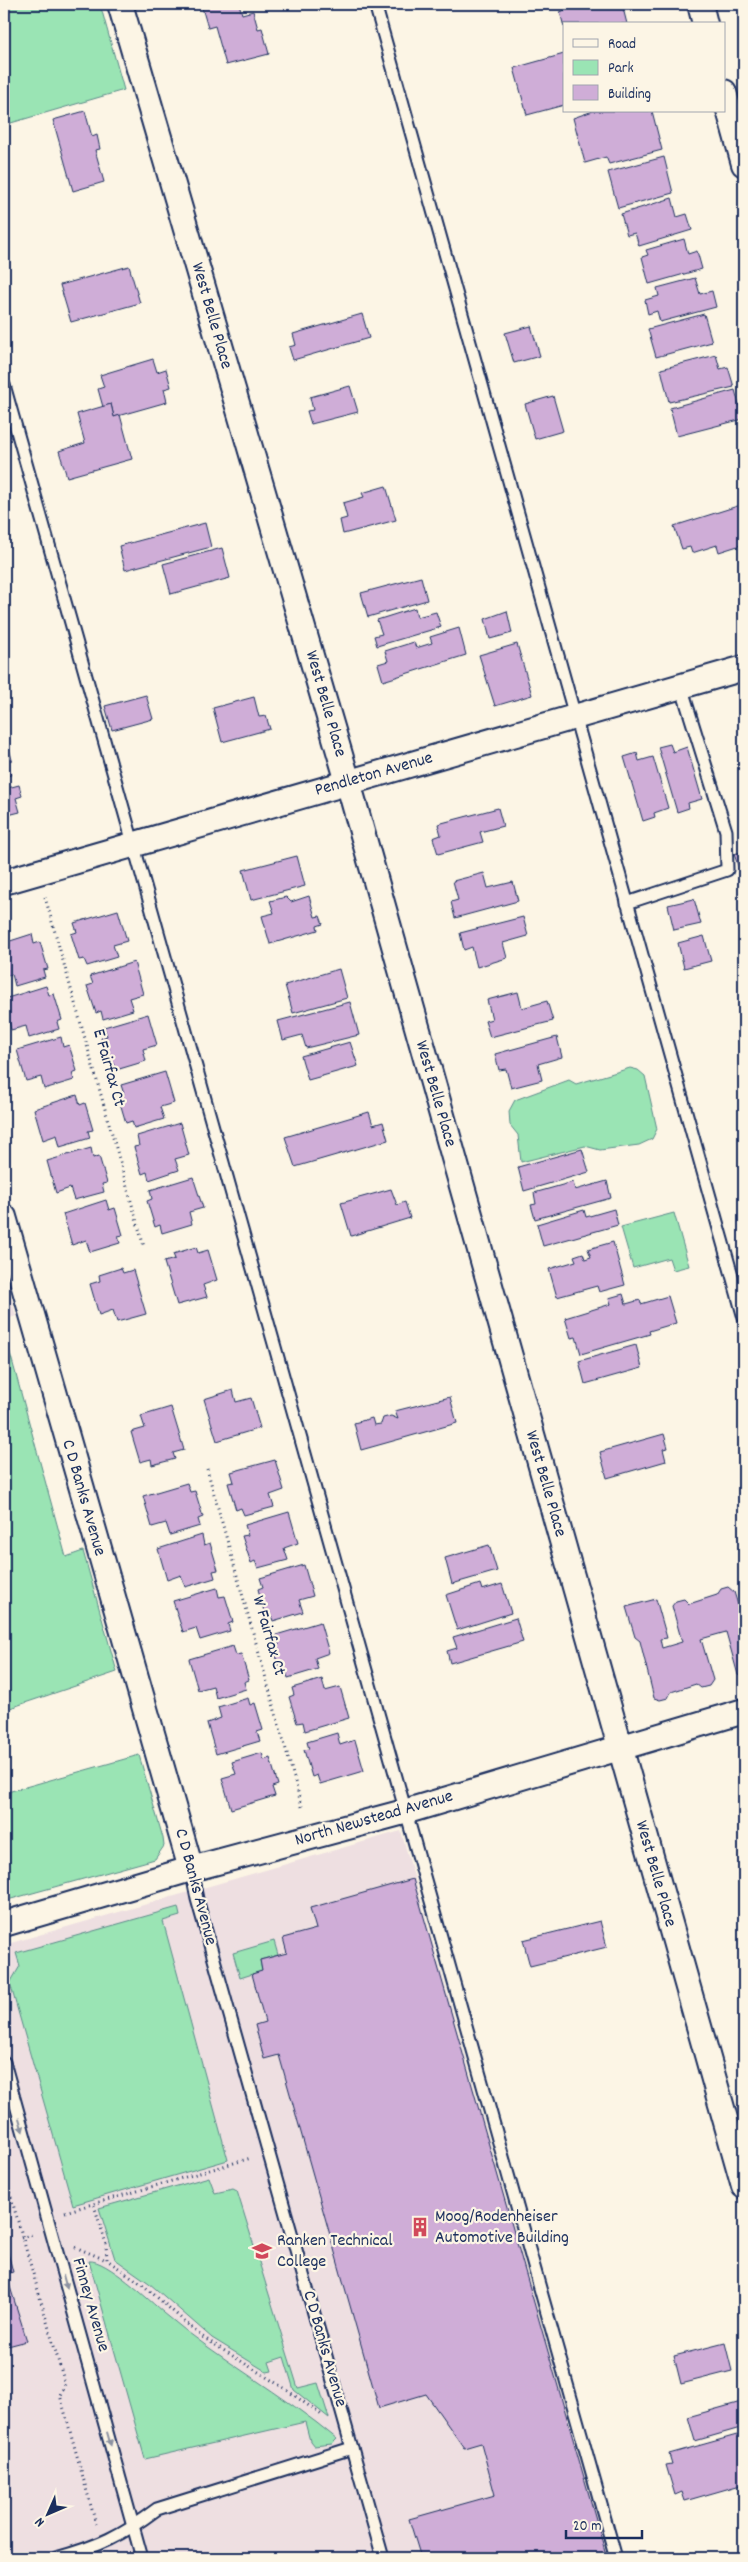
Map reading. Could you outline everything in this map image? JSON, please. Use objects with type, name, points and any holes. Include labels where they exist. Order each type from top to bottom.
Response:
[{"type":"street","name":"West Belle Place","points":[[120,4],[348,782],[744,2186]]},
{"type":"street","points":[[700,4],[704,22]]},
{"type":"street","points":[[726,99],[744,164]]},
{"type":"street","name":"Pendleton Avenue","points":[[4,882],[744,668]]},
{"type":"street","name":"C D Banks Avenue","points":[[4,1217],[191,1869]]},
{"type":"street","name":"North Newstead Avenue","points":[[4,1924],[191,1869],[404,1812],[744,1711]]},
{"type":"lane","points":[[375,4],[744,1318]]},
{"type":"lane","points":[[4,385],[404,1812],[616,2558]]},
{"type":"lane","points":[[627,903],[726,870],[726,831],[681,686]]},
{"type":"lane","name":"C D Banks Avenue","points":[[191,1869],[197,1899],[383,2558]]},
{"type":"lane","name":"Finney Avenue","points":[[4,2062],[142,2558]]},
{"type":"lane","points":[[56,2558],[102,2544],[133,2527],[157,2509],[352,2448]]},
{"type":"path","name":"E Fairfax Ct","points":[[45,897],[144,1247]]},
{"type":"path","name":"W Fairfax Ct","points":[[206,1469],[303,1810]]},
{"type":"path","points":[[47,2216],[94,2205],[269,2153]]},
{"type":"path","points":[[4,2172],[65,2384],[60,2395],[102,2544]]},
{"type":"path","points":[[94,2205],[106,2244],[107,2260]]},
{"type":"path","points":[[54,2242],[88,2250],[107,2260],[142,2284],[201,2336],[284,2388],[329,2420],[352,2448]]},
{"type":"shaded area","points":[[4,1273],[16,1316],[4,1320]]},
{"type":"shaded area","name":"Ranken Technical College","points":[[401,1831],[608,2558],[4,2558],[4,1945]]},
{"type":"green space","points":[[4,4],[100,4],[124,90],[4,125]]},
{"type":"green space","points":[[630,1068],[638,1070],[645,1076],[657,1129],[652,1139],[639,1145],[600,1150],[585,1146],[521,1162],[518,1135],[510,1125],[509,1111],[515,1100],[569,1080],[576,1084]]},
{"type":"green space","points":[[674,1213],[689,1266],[673,1270],[669,1258],[633,1268],[621,1227]]},
{"type":"green space","points":[[4,1331],[66,1557],[83,1551],[117,1672],[4,1710]]},
{"type":"green space","points":[[139,1755],[163,1838],[164,1846],[155,1859],[4,1901],[4,1793]]},
{"type":"green space","points":[[178,1907],[180,1916],[163,1921],[228,2160],[73,2205],[10,1983],[20,1966],[16,1953]]},
{"type":"green space","points":[[274,1941],[278,1955],[260,1960],[262,1971],[240,1978],[233,1953]]},
{"type":"green space","points":[[209,2177],[215,2193],[233,2189],[237,2191],[298,2388],[318,2383],[329,2418],[294,2390],[284,2357],[269,2362],[272,2371],[267,2372],[212,2338],[149,2283],[115,2259],[99,2208]]},
{"type":"green space","points":[[89,2261],[97,2262],[117,2273],[185,2330],[294,2406],[337,2439],[332,2444],[314,2446],[310,2441],[305,2422],[145,2459]]},
{"type":"building","points":[[201,4],[239,4],[242,14],[253,11],[258,29],[262,28],[269,54],[226,65],[215,26],[208,28]]},
{"type":"building","points":[[567,4],[622,4],[626,22],[563,23],[560,12],[569,9]]},
{"type":"building","points":[[563,54],[563,105],[527,115],[514,68]]},
{"type":"building","points":[[85,111],[92,137],[97,135],[100,149],[95,150],[104,182],[73,191],[53,120]]},
{"type":"building","points":[[590,112],[652,112],[662,150],[609,164],[606,157],[585,163],[573,118]]},
{"type":"building","points":[[664,157],[673,193],[618,208],[608,172]]},
{"type":"building","points":[[672,198],[677,217],[687,214],[692,230],[639,246],[635,233],[627,235],[621,214]]},
{"type":"building","points":[[684,239],[688,254],[697,251],[702,269],[649,284],[642,257],[648,255],[646,250]]},
{"type":"building","points":[[129,266],[140,303],[71,322],[60,285]]},
{"type":"building","points":[[695,278],[700,294],[712,291],[716,307],[660,322],[657,311],[648,314],[645,300],[659,296],[657,288]]},
{"type":"building","points":[[362,314],[369,338],[293,360],[289,347],[296,345],[293,334]]},
{"type":"building","points":[[704,314],[712,342],[656,357],[648,329]]},
{"type":"building","points":[[531,326],[540,356],[514,363],[505,333]]},
{"type":"building","points":[[716,355],[720,369],[728,367],[734,387],[669,402],[661,369]]},
{"type":"building","points":[[153,359],[157,372],[166,369],[171,387],[164,389],[167,402],[114,417],[111,404],[103,407],[98,389],[104,387],[100,375]]},
{"type":"building","points":[[350,386],[358,412],[311,424],[307,411],[313,410],[310,397]]},
{"type":"building","points":[[735,390],[743,419],[677,436],[670,408]]},
{"type":"building","points":[[553,396],[563,431],[535,439],[525,404]]},
{"type":"building","points":[[111,404],[114,417],[120,415],[132,459],[67,477],[59,451],[85,443],[77,414]]},
{"type":"building","points":[[386,486],[396,520],[343,534],[340,520],[347,518],[343,503],[364,497],[362,493]]},
{"type":"building","points":[[744,504],[744,544],[719,552],[717,545],[692,553],[690,547],[682,549],[674,526]]},
{"type":"building","points":[[205,523],[211,547],[125,570],[119,546]]},
{"type":"building","points":[[222,548],[230,578],[171,594],[163,564]]},
{"type":"building","points":[[421,577],[427,600],[368,617],[361,593]]},
{"type":"building","points":[[415,608],[417,617],[436,612],[441,627],[377,646],[374,636],[382,634],[377,620]]},
{"type":"building","points":[[507,611],[512,633],[490,639],[485,619]]},
{"type":"building","points":[[459,628],[466,655],[383,681],[378,664],[388,661],[385,651],[414,642],[416,648],[432,643],[430,637]]},
{"type":"building","points":[[517,644],[532,695],[495,706],[479,655]]},
{"type":"building","points":[[146,695],[153,719],[112,730],[105,706]]},
{"type":"building","points":[[254,697],[259,717],[266,716],[270,729],[222,742],[213,708]]},
{"type":"building","points":[[670,744],[673,752],[687,747],[702,799],[688,803],[689,808],[677,812],[658,747]]},
{"type":"building","points":[[9,748],[12,760],[6,761],[11,775],[4,777],[4,750]]},
{"type":"building","points":[[637,753],[639,761],[653,757],[668,808],[654,813],[655,817],[643,821],[624,757]]},
{"type":"building","points":[[19,785],[22,796],[16,798],[20,812],[4,816],[4,789]]},
{"type":"building","points":[[498,808],[503,826],[480,832],[483,842],[438,854],[433,838],[441,835],[438,824]]},
{"type":"building","points":[[744,851],[744,873],[741,874],[734,854]]},
{"type":"building","points":[[297,856],[305,886],[251,900],[243,870]]},
{"type":"building","points":[[484,873],[488,888],[513,882],[518,901],[455,918],[451,902],[458,900],[453,881]]},
{"type":"building","points":[[309,896],[315,917],[320,916],[323,924],[317,926],[318,930],[270,944],[262,916],[274,913],[270,901],[286,897],[291,902]]},
{"type":"building","points":[[694,899],[701,924],[674,930],[668,905]]},
{"type":"building","points":[[118,910],[127,941],[113,945],[117,957],[87,966],[84,959],[79,960],[71,934],[77,932],[74,923]]},
{"type":"building","points":[[523,917],[528,936],[503,943],[507,958],[477,967],[472,947],[464,950],[460,933]]},
{"type":"building","points":[[32,934],[34,944],[40,942],[48,969],[43,970],[45,977],[15,986],[12,974],[4,977],[4,943]]},
{"type":"building","points":[[704,936],[711,961],[684,968],[678,943]]},
{"type":"building","points":[[134,962],[143,994],[129,998],[133,1010],[103,1019],[101,1011],[96,1013],[87,986],[93,984],[90,976]]},
{"type":"building","points":[[339,969],[347,998],[293,1013],[285,985]]},
{"type":"building","points":[[46,986],[49,995],[54,994],[62,1020],[57,1022],[59,1029],[29,1038],[26,1026],[11,1030],[4,999]]},
{"type":"building","points":[[518,992],[522,1008],[547,1001],[553,1021],[490,1037],[485,1021],[492,1019],[487,1000]]},
{"type":"building","points":[[350,1002],[359,1035],[306,1048],[302,1035],[283,1040],[278,1021]]},
{"type":"building","points":[[148,1014],[157,1045],[143,1049],[146,1061],[116,1070],[114,1063],[109,1064],[101,1038],[107,1036],[104,1027]]},
{"type":"building","points":[[61,1037],[63,1047],[69,1045],[77,1071],[72,1073],[74,1080],[44,1089],[41,1077],[26,1081],[17,1050]]},
{"type":"building","points":[[557,1037],[562,1057],[538,1064],[542,1080],[511,1088],[506,1069],[499,1070],[495,1054]]},
{"type":"building","points":[[350,1042],[358,1066],[308,1080],[301,1056]]},
{"type":"building","points":[[165,1072],[174,1103],[160,1107],[164,1119],[134,1128],[132,1121],[126,1123],[118,1096],[124,1094],[121,1085]]},
{"type":"building","points":[[77,1095],[80,1105],[85,1103],[93,1130],[88,1131],[90,1138],[60,1147],[57,1135],[43,1140],[34,1109]]},
{"type":"building","points":[[369,1112],[373,1125],[383,1122],[388,1140],[295,1167],[285,1137]]},
{"type":"building","points":[[180,1123],[189,1155],[175,1159],[179,1170],[149,1180],[147,1172],[142,1174],[134,1147],[139,1146],[137,1136]]},
{"type":"building","points":[[91,1148],[93,1158],[99,1156],[107,1183],[102,1184],[104,1192],[74,1200],[70,1188],[56,1193],[47,1161]]},
{"type":"building","points":[[582,1149],[589,1172],[524,1191],[518,1167]]},
{"type":"building","points":[[193,1177],[203,1208],[189,1212],[192,1224],[162,1233],[160,1225],[155,1227],[147,1201],[152,1199],[150,1190]]},
{"type":"building","points":[[607,1181],[611,1198],[535,1219],[531,1205],[536,1204],[534,1193],[573,1182],[575,1190]]},
{"type":"building","points":[[391,1189],[397,1205],[405,1202],[410,1218],[351,1236],[341,1203]]},
{"type":"building","points":[[106,1200],[109,1210],[115,1208],[123,1235],[118,1236],[120,1243],[90,1252],[86,1240],[72,1245],[63,1214]]},
{"type":"building","points":[[614,1209],[618,1225],[543,1246],[537,1224],[584,1210],[586,1217]]},
{"type":"building","points":[[613,1242],[625,1285],[599,1292],[597,1286],[557,1297],[549,1269],[576,1261],[574,1256],[583,1253],[585,1259],[591,1257],[588,1249]]},
{"type":"building","points":[[196,1247],[198,1253],[208,1250],[217,1280],[203,1285],[207,1297],[177,1305],[164,1262],[175,1259],[173,1254]]},
{"type":"building","points":[[121,1268],[123,1273],[133,1270],[146,1314],[117,1322],[113,1310],[99,1315],[90,1284],[100,1281],[99,1275]]},
{"type":"building","points":[[623,1294],[626,1304],[640,1300],[641,1304],[668,1296],[676,1323],[649,1331],[650,1334],[581,1354],[576,1337],[571,1338],[565,1318],[611,1304],[609,1298]]},
{"type":"building","points":[[636,1345],[642,1368],[585,1384],[579,1361]]},
{"type":"building","points":[[233,1390],[236,1402],[251,1398],[260,1428],[217,1441],[204,1399]]},
{"type":"building","points":[[450,1397],[457,1423],[361,1450],[354,1423],[372,1418],[374,1425],[381,1424],[383,1418],[391,1416],[398,1419],[395,1411]]},
{"type":"building","points":[[171,1407],[184,1450],[173,1453],[175,1459],[152,1465],[151,1459],[140,1462],[131,1432],[145,1428],[141,1416]]},
{"type":"building","points":[[664,1434],[668,1448],[663,1449],[666,1461],[607,1478],[600,1452]]},
{"type":"building","points":[[275,1460],[284,1490],[270,1495],[274,1507],[244,1515],[241,1508],[236,1510],[228,1483],[234,1482],[231,1472]]},
{"type":"building","points":[[187,1483],[190,1492],[195,1491],[203,1517],[198,1519],[200,1526],[170,1535],[166,1523],[152,1527],[143,1496]]},
{"type":"building","points":[[289,1512],[298,1543],[284,1548],[288,1560],[258,1568],[255,1561],[251,1563],[242,1536],[248,1535],[245,1525]]},
{"type":"building","points":[[202,1535],[204,1545],[210,1543],[218,1570],[213,1571],[215,1578],[185,1587],[181,1575],[167,1580],[158,1549]]},
{"type":"building","points":[[489,1545],[497,1571],[452,1584],[445,1558]]},
{"type":"building","points":[[304,1565],[313,1596],[299,1600],[303,1612],[273,1621],[271,1614],[265,1615],[258,1589],[263,1587],[260,1578]]},
{"type":"building","points":[[480,1584],[482,1590],[502,1584],[511,1613],[457,1630],[446,1595]]},
{"type":"building","points":[[728,1587],[734,1592],[744,1624],[744,1678],[738,1675],[726,1632],[701,1639],[713,1680],[709,1686],[701,1688],[696,1684],[671,1692],[668,1698],[660,1700],[654,1698],[640,1641],[635,1637],[626,1607],[656,1599],[667,1638],[660,1639],[662,1648],[682,1642],[672,1606],[676,1601],[684,1599],[689,1604],[717,1595],[721,1589]]},
{"type":"building","points":[[217,1588],[219,1597],[225,1596],[233,1622],[228,1624],[230,1631],[200,1640],[196,1628],[183,1632],[173,1601]]},
{"type":"building","points":[[516,1618],[523,1642],[450,1663],[447,1651],[457,1648],[453,1637]]},
{"type":"building","points":[[320,1622],[329,1653],[315,1658],[318,1669],[288,1678],[286,1671],[281,1673],[273,1646],[279,1645],[276,1635]]},
{"type":"building","points":[[233,1646],[236,1655],[241,1654],[249,1680],[244,1682],[246,1689],[216,1698],[213,1686],[198,1690],[189,1659]]},
{"type":"building","points":[[322,1679],[325,1691],[340,1687],[349,1718],[305,1731],[303,1722],[297,1723],[289,1697],[294,1695],[292,1688]]},
{"type":"building","points":[[248,1698],[250,1705],[255,1703],[263,1730],[257,1732],[260,1741],[216,1754],[207,1723],[221,1718],[218,1707]]},
{"type":"building","points":[[337,1733],[340,1745],[355,1740],[364,1771],[320,1784],[317,1775],[312,1777],[304,1750],[309,1749],[307,1742]]},
{"type":"building","points":[[262,1753],[264,1760],[270,1758],[278,1785],[272,1787],[275,1796],[231,1809],[222,1778],[236,1774],[232,1762]]},
{"type":"building","name":"Moog/Rodenheiser Automotive Building","points":[[413,1879],[607,2558],[421,2558],[409,2519],[495,2495],[481,2443],[464,2448],[426,2394],[379,2408],[279,2055],[264,2059],[255,2025],[265,2022],[252,1974],[262,1971],[260,1960],[287,1953],[283,1938],[316,1929],[310,1908]]},
{"type":"building","points":[[600,1921],[607,1947],[530,1966],[523,1940]]},
{"type":"building","points":[[4,2238],[13,2272],[6,2274],[27,2341],[4,2347]]},
{"type":"building","points":[[725,2343],[732,2371],[681,2384],[674,2356]]},
{"type":"building","points":[[741,2402],[744,2427],[695,2441],[688,2417]]},
{"type":"building","points":[[744,2433],[744,2484],[685,2501],[682,2492],[675,2495],[666,2465],[672,2464],[669,2454]]},
{"type":"place","name":"Moog/Rodenheiser Automotive Building","points":[[420,2227]]},
{"type":"place","name":"Ranken Technical College","points":[[262,2251]]}]
